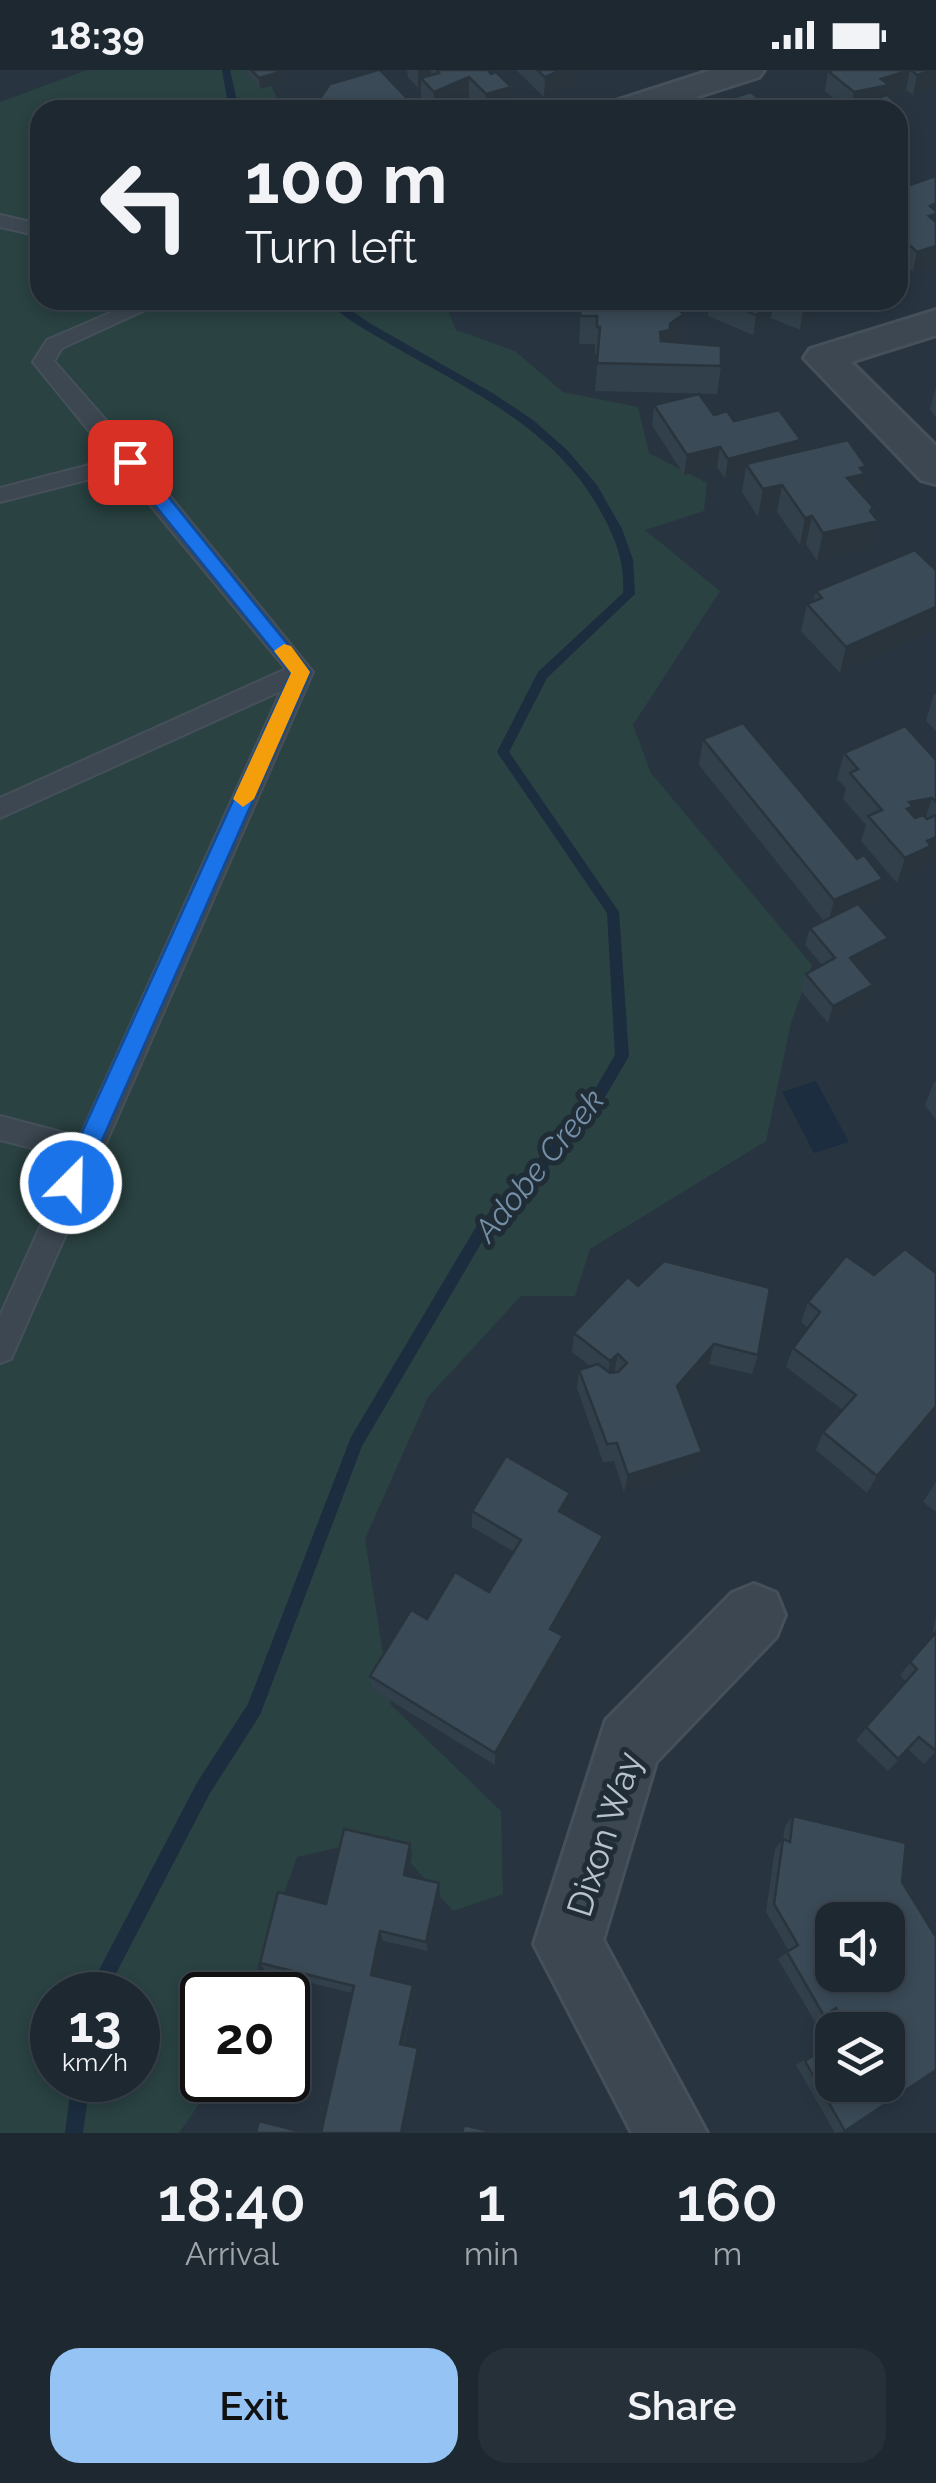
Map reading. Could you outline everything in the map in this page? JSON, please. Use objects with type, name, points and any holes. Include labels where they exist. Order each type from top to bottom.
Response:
[{"type":"street","points":[[621,70],[635,100]]},
{"type":"street","points":[[653,100],[747,70]]},
{"type":"street","points":[[936,322],[824,358],[936,470]]},
{"type":"street","name":"Dixon Way","points":[[672,2133],[568,1944],[629,1744],[754,1616]]},
{"type":"lane","points":[[0,221],[30,228]]},
{"type":"lane","points":[[134,310],[54,344],[44,362],[301,672]]},
{"type":"lane","points":[[0,495],[130,462]]},
{"type":"lane","points":[[0,809],[301,672]]},
{"type":"lane","points":[[0,1348],[301,672]]},
{"type":"lane","points":[[0,1128],[85,1150]]},
{"type":"green space","points":[[87,70],[263,70],[278,100],[30,100],[30,310],[448,310],[456,330],[515,351],[563,392],[638,407],[649,453],[707,483],[704,511],[645,530],[720,591],[633,725],[651,773],[812,965],[791,1023],[766,1141],[590,1249],[575,1296],[521,1296],[428,1397],[365,1539],[391,1705],[501,1811],[503,1894],[453,1911],[387,1836],[297,1857],[256,1972],[180,1972],[180,2102],[201,2102],[179,2133],[0,2133],[0,102]]},
{"type":"water","points":[[816,1081],[849,1142],[814,1153],[782,1092]]},
{"type":"building","points":[[251,70],[282,70],[283,71],[259,78]]},
{"type":"building","points":[[380,70],[408,100],[319,100],[330,84]]},
{"type":"building","points":[[437,70],[488,70],[491,74],[496,72],[511,87],[486,94],[469,77],[434,92],[421,78],[439,73]]},
{"type":"building","points":[[537,70],[561,70],[545,77]]},
{"type":"building","points":[[910,70],[881,79],[889,85],[854,92],[828,71]]},
{"type":"building","points":[[751,92],[760,100],[726,100]]},
{"type":"building","points":[[936,176],[936,203],[930,206],[936,214],[929,216],[936,222],[936,246],[917,252],[908,244],[908,186]]},
{"type":"building","points":[[580,310],[679,310],[684,314],[670,324],[670,330],[660,332],[661,341],[721,346],[721,366],[597,363],[597,316],[580,316]]},
{"type":"building","points":[[699,394],[714,415],[727,411],[734,421],[779,410],[801,440],[728,459],[720,447],[687,455],[654,405]]},
{"type":"building","points":[[848,440],[866,466],[860,468],[865,474],[847,478],[873,507],[870,511],[878,521],[823,533],[812,516],[805,518],[782,485],[763,489],[746,464]]},
{"type":"building","points":[[915,550],[936,570],[936,607],[846,647],[807,604],[822,598],[816,591]]},
{"type":"building","points":[[743,723],[857,859],[864,855],[883,879],[834,900],[703,739]]},
{"type":"building","points":[[905,726],[936,760],[936,802],[932,798],[909,802],[913,806],[907,809],[915,818],[936,815],[936,837],[927,841],[931,846],[905,858],[868,816],[882,810],[850,773],[858,769],[844,753]]},
{"type":"building","points":[[858,904],[888,938],[850,958],[873,985],[833,1006],[806,974],[835,958],[810,928]]},
{"type":"building","points":[[905,1249],[936,1273],[936,1406],[877,1476],[823,1432],[856,1395],[793,1348],[820,1312],[808,1302],[846,1256],[874,1275]]},
{"type":"building","points":[[664,1261],[770,1288],[758,1355],[714,1344],[677,1386],[702,1452],[628,1475],[617,1443],[607,1444],[579,1370],[598,1364],[610,1373],[618,1372],[627,1363],[618,1354],[610,1361],[574,1333],[628,1277],[638,1286]]},
{"type":"building","points":[[506,1456],[570,1493],[559,1511],[603,1536],[550,1629],[563,1636],[495,1753],[370,1676],[411,1610],[427,1619],[455,1572],[489,1592],[521,1540],[472,1511]]},
{"type":"building","points":[[936,1632],[936,1751],[919,1737],[898,1759],[866,1727],[917,1669],[910,1662]]},
{"type":"building","points":[[793,1816],[906,1843],[902,1882],[936,1937],[936,2070],[905,2091],[905,2012],[838,2012],[836,2008],[822,2012],[787,1952],[798,1945],[774,1904],[783,1839],[790,1842]]},
{"type":"building","points":[[344,1829],[410,1844],[404,1875],[439,1883],[426,1942],[380,1931],[371,1975],[413,1985],[400,2044],[418,2048],[401,2133],[321,2133],[354,1986],[310,1975],[310,1972],[260,1963],[278,1892],[326,1904]]},
{"type":"building","points":[[815,2054],[815,2078],[805,2061]]},
{"type":"building","points":[[828,2102],[888,2102],[845,2131]]},
{"type":"building","points":[[259,2121],[306,2133],[256,2133]]},
{"type":"building","points":[[464,2125],[496,2133],[462,2133]]},
{"type":"waterway","name":"Adobe Creek","points":[[226,70],[232,100]]},
{"type":"waterway","name":"Adobe Creek","points":[[107,1972],[204,1787],[254,1709],[356,1442],[481,1231],[589,1112],[622,1056],[613,912],[503,752],[542,675],[629,594],[629,568],[623,546],[593,487],[564,452],[529,422],[344,310]]},
{"type":"waterway","name":"Adobe Creek","points":[[74,2133],[78,2102]]},
{"type":"slow traffic","points":[[243,799],[301,672],[284,651]]},
{"type":"route","points":[[71,1183],[301,672],[130,462]]}]
